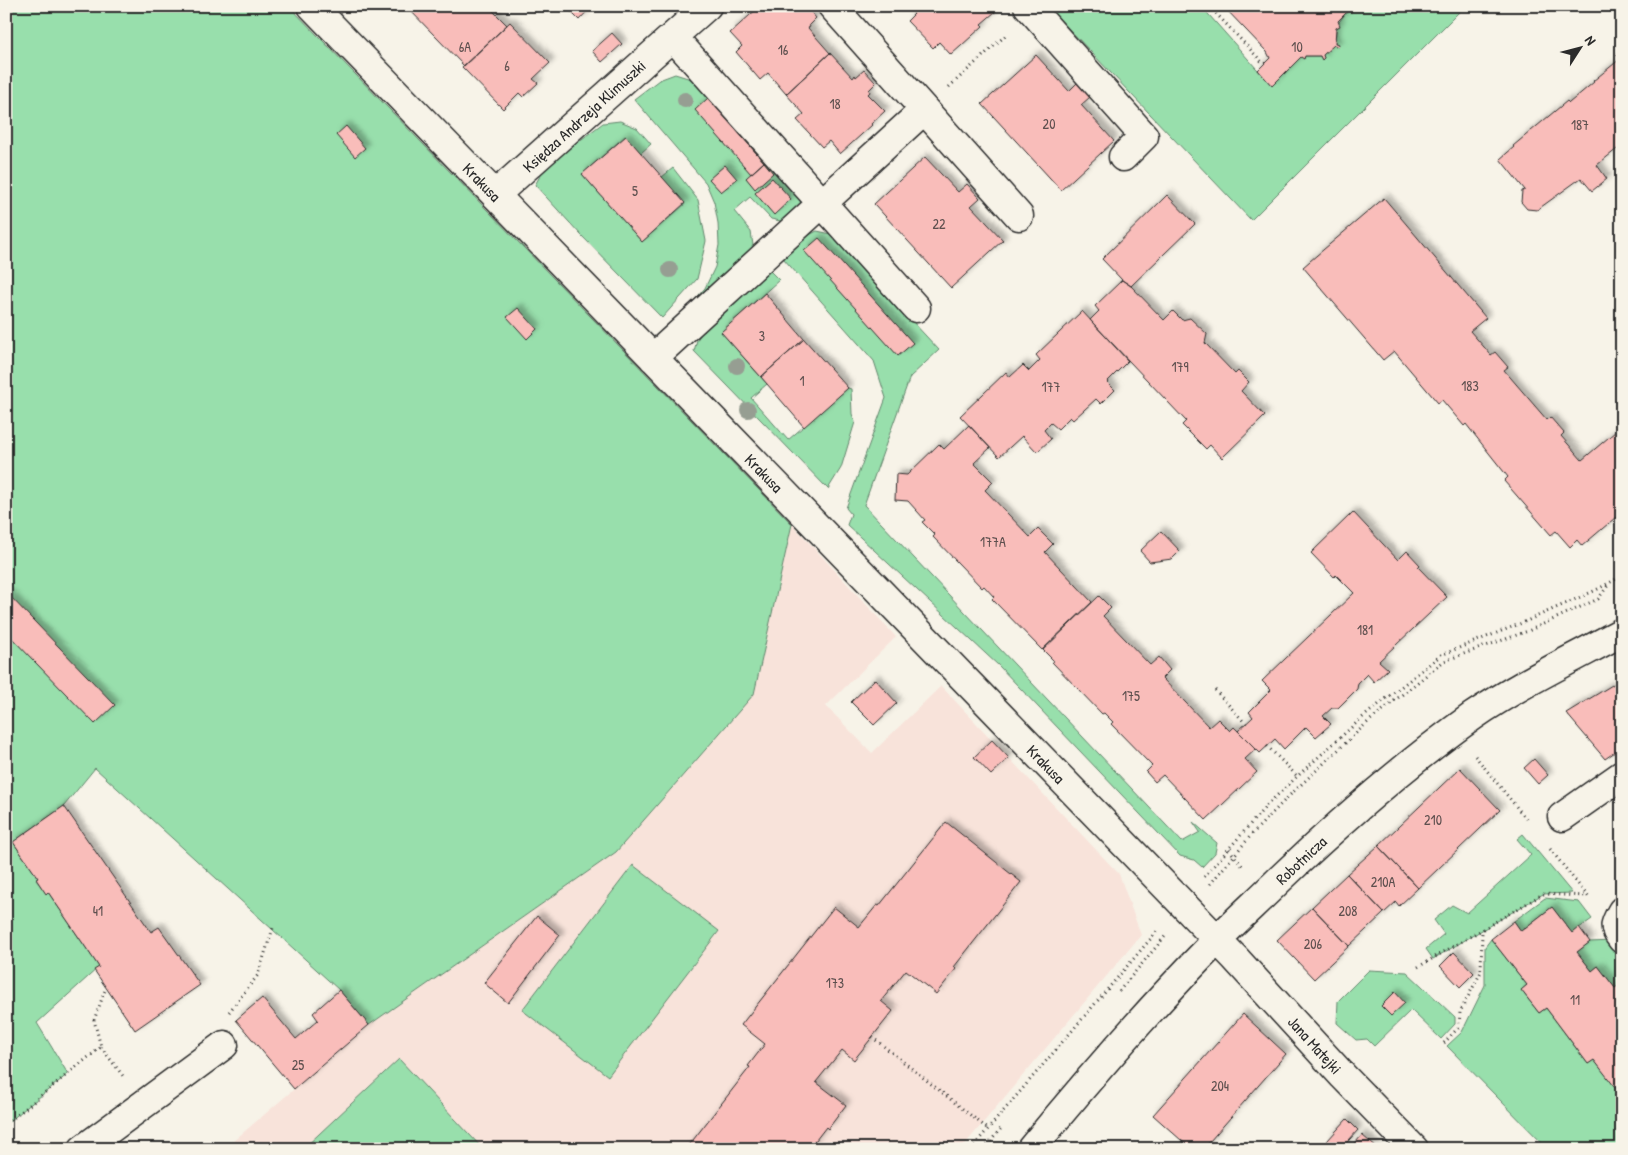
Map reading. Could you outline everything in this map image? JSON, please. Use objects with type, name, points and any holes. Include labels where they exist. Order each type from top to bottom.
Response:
[{"type":"street","name":"Krakusa","points":[[312,6],[1217,940]]},
{"type":"street","name":"Księdza Andrzeja Klimuszki","points":[[495,195],[707,6]]},
{"type":"street","points":[[832,6],[1019,216]]},
{"type":"street","points":[[1031,10],[1144,136],[1123,157]]},
{"type":"street","points":[[673,37],[916,308]]},
{"type":"street","points":[[653,358],[924,110]]},
{"type":"street","name":"Robotnicza","points":[[1031,1149],[1088,1080],[1217,940],[1355,810],[1433,746],[1486,708],[1622,632]]},
{"type":"street","points":[[1562,817],[1622,775]]},
{"type":"street","points":[[1622,911],[1615,924],[1616,932],[1622,939]]},
{"type":"street","name":"Jana Matejki","points":[[1217,940],[1343,1076],[1414,1149]]},
{"type":"street","points":[[83,1149],[224,1045]]},
{"type":"path","points":[[1209,6],[1264,64]]},
{"type":"path","points":[[924,110],[1031,10]]},
{"type":"path","points":[[971,1149],[1268,804],[1363,717],[1441,655],[1522,623],[1594,591],[1622,576]]},
{"type":"path","points":[[1214,690],[1246,724]]},
{"type":"path","points":[[1267,746],[1297,776]]},
{"type":"path","points":[[1418,967],[1543,894],[1588,896]]},
{"type":"path","points":[[224,1045],[224,1018],[258,976],[273,928]]},
{"type":"path","points":[[1444,1043],[1459,1027],[1460,1012],[1481,972],[1482,931]]},
{"type":"path","points":[[6,1124],[101,1047],[94,1020],[106,988]]},
{"type":"path","points":[[872,1037],[988,1129]]},
{"type":"shaded area","points":[[792,524],[896,637],[826,706],[872,753],[941,686],[1119,874],[1141,935],[961,1149],[224,1149],[369,1025],[616,852],[754,694]]},
{"type":"green space","points":[[6,6],[289,6],[792,524],[754,694],[616,852],[369,1025],[339,990],[95,768],[64,806],[13,842],[38,878],[36,880],[46,893],[48,892],[99,967],[37,1023],[68,1074],[6,1124]]},
{"type":"green space","points":[[1054,6],[1069,6],[1075,11],[1081,6],[1201,6],[1272,86],[1301,57],[1304,59],[1305,56],[1320,56],[1322,60],[1324,58],[1323,55],[1334,45],[1338,46],[1339,44],[1335,43],[1338,25],[1348,11],[1351,12],[1357,6],[1465,6],[1251,220],[1050,9]]},
{"type":"green space","points":[[675,74],[691,79],[701,85],[799,192],[801,205],[785,222],[771,219],[750,197],[734,211],[751,232],[753,245],[747,262],[686,310],[705,288],[715,267],[719,245],[718,223],[714,202],[706,183],[634,99],[659,80]]},
{"type":"green space","points":[[620,121],[637,128],[651,144],[641,153],[625,136],[582,174],[642,242],[685,204],[662,177],[673,168],[698,200],[706,241],[697,279],[662,318],[535,185],[545,167],[603,123]]},
{"type":"green space","points":[[817,231],[831,234],[939,350],[910,377],[864,505],[1182,842],[1200,832],[1193,822],[1217,843],[1215,853],[1202,867],[1194,860],[1180,856],[999,666],[847,525],[851,514],[846,508],[886,398],[874,361],[783,258],[805,237]]},
{"type":"green space","points":[[770,271],[779,280],[721,332],[767,384],[751,398],[788,440],[848,388],[851,389],[852,414],[855,422],[841,468],[828,489],[694,351],[697,340],[702,332]]},
{"type":"green space","points":[[1523,834],[1572,893],[1543,894],[1433,959],[1426,949],[1444,934],[1434,920],[1452,905],[1467,913],[1531,855],[1517,839]]},
{"type":"green space","points":[[633,865],[719,931],[608,1076],[522,1010]]},
{"type":"green space","points":[[1545,898],[1579,902],[1592,919],[1572,933],[1552,907],[1521,931],[1514,921]]},
{"type":"green space","points":[[1491,939],[1527,985],[1521,990],[1539,1013],[1546,1008],[1588,1064],[1594,1060],[1622,1095],[1622,1149],[1548,1149],[1447,1046],[1462,1032],[1485,985],[1485,947]]},
{"type":"green space","points":[[1612,941],[1622,953],[1622,983],[1615,988],[1598,966],[1592,971],[1577,952],[1590,942]]},
{"type":"green space","points":[[1369,970],[1407,972],[1455,1017],[1455,1024],[1441,1039],[1411,1010],[1374,1046],[1367,1039],[1356,1040],[1337,1023],[1338,1001]]},
{"type":"green space","points":[[399,1059],[483,1149],[303,1149]]},
{"type":"building","points":[[406,6],[488,6],[507,25],[464,66]]},
{"type":"building","points":[[565,6],[592,6],[579,20]]},
{"type":"building","points":[[760,6],[788,6],[793,12],[802,6],[806,6],[816,18],[808,28],[830,53],[786,94],[768,73],[760,80],[736,52],[742,46],[730,33]]},
{"type":"building","points":[[907,6],[989,6],[995,12],[981,24],[983,26],[951,55],[939,42],[933,48],[907,21],[914,14]]},
{"type":"building","points":[[1223,6],[1357,6],[1351,12],[1348,11],[1338,21],[1340,26],[1336,28],[1335,43],[1339,44],[1338,47],[1334,45],[1323,55],[1324,58],[1322,60],[1320,56],[1305,56],[1304,59],[1301,57],[1272,86],[1258,70],[1270,58],[1267,52]]},
{"type":"building","points":[[510,22],[550,63],[533,79],[538,83],[523,97],[519,93],[503,109],[462,67]]},
{"type":"building","points":[[612,33],[622,44],[602,62],[592,51]]},
{"type":"building","points":[[1622,50],[1622,145],[1597,165],[1607,179],[1592,191],[1581,178],[1537,210],[1527,209],[1521,202],[1522,191],[1525,190],[1500,159],[1567,101],[1569,103],[1620,59],[1616,55]]},
{"type":"building","points":[[830,53],[853,78],[864,70],[876,83],[869,90],[868,94],[885,111],[840,154],[829,141],[822,147],[797,120],[804,114],[786,94]]},
{"type":"building","points":[[1036,55],[1069,91],[1077,83],[1090,97],[1081,105],[1114,141],[1061,190],[982,104]]},
{"type":"building","points":[[708,98],[764,162],[751,174],[695,110]]},
{"type":"building","points":[[346,126],[365,148],[355,157],[336,135]]},
{"type":"building","points":[[626,136],[685,203],[642,242],[582,174]]},
{"type":"building","points":[[925,157],[958,192],[967,184],[980,198],[971,206],[1003,240],[951,288],[874,204]]},
{"type":"building","points":[[764,162],[773,173],[755,189],[746,178]]},
{"type":"building","points":[[725,165],[737,179],[721,192],[709,179]]},
{"type":"building","points":[[772,178],[791,199],[774,215],[755,193]]},
{"type":"building","points":[[1167,195],[1195,224],[1131,286],[1122,280],[1102,259]]},
{"type":"building","points":[[1384,198],[1486,318],[1470,331],[1491,355],[1495,352],[1508,367],[1504,370],[1547,420],[1550,417],[1564,433],[1561,436],[1582,460],[1622,426],[1622,512],[1582,546],[1577,540],[1570,547],[1556,531],[1551,535],[1504,481],[1508,477],[1466,424],[1464,426],[1442,400],[1438,403],[1394,351],[1383,360],[1303,267]]},
{"type":"building","points":[[819,238],[913,343],[898,356],[804,251]]},
{"type":"building","points":[[1122,280],[1131,286],[1164,320],[1173,311],[1182,320],[1190,318],[1207,334],[1205,343],[1235,374],[1238,371],[1249,382],[1241,391],[1265,416],[1222,458],[1210,445],[1206,449],[1182,425],[1186,421],[1090,320],[1099,311],[1095,306]]},
{"type":"building","points":[[765,293],[804,339],[761,377],[721,332]]},
{"type":"building","points":[[518,308],[537,329],[527,339],[507,317]]},
{"type":"building","points":[[1082,311],[1128,361],[1107,382],[1115,390],[1101,404],[1096,399],[1073,420],[1070,417],[1058,429],[1051,423],[1044,430],[1051,439],[1037,452],[1022,436],[999,457],[960,416],[1006,372],[1010,377],[1023,365],[1029,371],[1040,360],[1036,355]]},
{"type":"building","points":[[804,339],[848,388],[804,427],[761,377]]},
{"type":"building","points":[[969,425],[990,448],[974,463],[993,482],[985,490],[1030,537],[1038,529],[1053,544],[1045,552],[1092,602],[1042,650],[992,599],[994,597],[984,586],[982,588],[933,537],[935,535],[922,522],[925,520],[908,501],[895,500],[896,474],[907,475],[939,444],[944,449]]},
{"type":"building","points":[[1353,512],[1398,560],[1407,551],[1420,565],[1418,567],[1447,597],[1379,661],[1388,669],[1374,682],[1367,674],[1358,683],[1357,689],[1338,708],[1332,708],[1323,716],[1331,724],[1316,737],[1306,727],[1284,749],[1275,739],[1260,753],[1238,731],[1253,717],[1249,712],[1271,690],[1262,681],[1354,593],[1336,575],[1334,577],[1311,553]]},
{"type":"building","points":[[1161,531],[1180,551],[1172,559],[1150,562],[1140,551]]},
{"type":"building","points":[[6,592],[115,705],[95,724],[6,632]]},
{"type":"building","points":[[1099,596],[1111,608],[1103,616],[1150,665],[1159,657],[1170,670],[1162,678],[1209,727],[1218,719],[1230,731],[1234,727],[1256,749],[1245,759],[1257,772],[1206,820],[1163,775],[1155,782],[1146,772],[1152,766],[1111,724],[1113,722],[1104,713],[1102,714],[1052,662],[1053,660],[1043,650]]},
{"type":"building","points":[[875,679],[897,703],[874,725],[851,702]]},
{"type":"building","points":[[1622,679],[1622,747],[1605,759],[1566,713]]},
{"type":"building","points":[[992,740],[1009,758],[991,775],[974,757]]},
{"type":"building","points":[[1534,759],[1548,775],[1538,784],[1524,768]]},
{"type":"building","points":[[1460,768],[1500,810],[1418,888],[1378,846]]},
{"type":"building","points":[[64,806],[151,932],[159,927],[200,985],[135,1030],[94,970],[99,967],[48,892],[46,894],[36,879],[38,878],[13,842]]},
{"type":"building","points":[[946,822],[1021,882],[954,967],[956,969],[936,994],[906,970],[881,1001],[893,1011],[854,1060],[842,1050],[816,1082],[846,1105],[828,1129],[826,1127],[809,1149],[686,1149],[750,1067],[748,1066],[765,1044],[741,1025],[834,907],[859,927],[877,905],[879,906]]},
{"type":"building","points":[[1378,846],[1418,888],[1399,906],[1396,902],[1384,913],[1347,874]]},
{"type":"building","points":[[1347,874],[1384,913],[1349,946],[1312,907]]},
{"type":"building","points":[[1312,907],[1349,946],[1314,979],[1277,940]]},
{"type":"building","points":[[1552,907],[1572,933],[1579,927],[1590,942],[1577,952],[1592,971],[1598,966],[1615,988],[1622,983],[1621,1095],[1594,1060],[1588,1064],[1546,1008],[1539,1013],[1521,990],[1527,985],[1491,939],[1514,921],[1521,931]]},
{"type":"building","points":[[537,916],[560,935],[508,1003],[484,983]]},
{"type":"building","points":[[1454,952],[1474,973],[1460,987],[1440,966]]},
{"type":"building","points":[[339,990],[369,1025],[294,1089],[236,1020],[262,998],[296,1039],[318,1020],[313,1013]]},
{"type":"building","points":[[1395,992],[1405,1003],[1391,1016],[1381,1006]]},
{"type":"building","points":[[1243,1014],[1286,1054],[1203,1149],[1191,1149],[1153,1115]]},
{"type":"building","points":[[1347,1119],[1358,1130],[1341,1149],[1335,1149],[1327,1141]]},
{"type":"building","points":[[1362,1135],[1378,1149],[1350,1149]]}]
